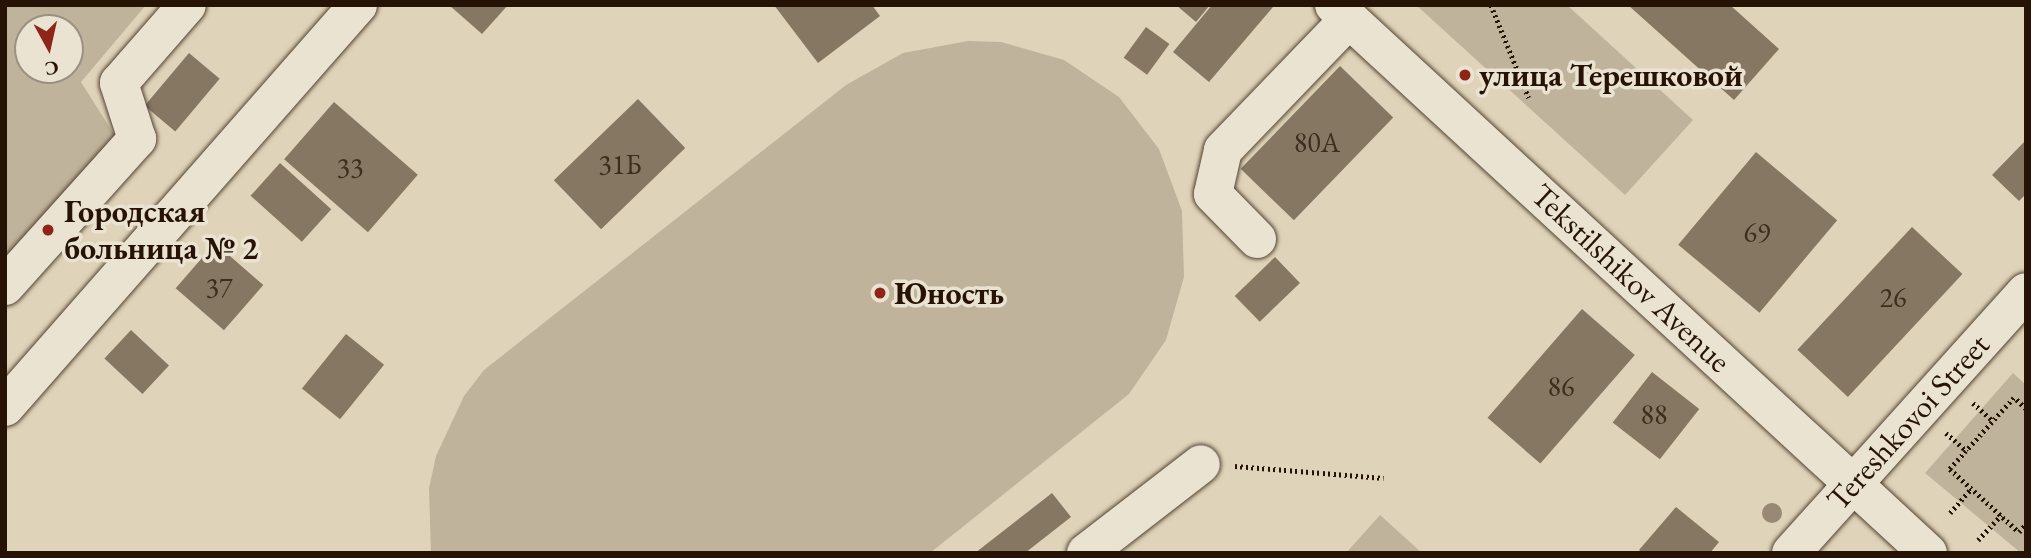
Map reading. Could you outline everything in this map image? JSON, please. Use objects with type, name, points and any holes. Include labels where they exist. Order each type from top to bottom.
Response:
[{"type":"street","points":[[5,286],[137,139],[119,83],[187,5]]},
{"type":"street","points":[[5,407],[358,5]]},
{"type":"street","points":[[1257,239],[1213,194],[1223,150],[1341,12]]},
{"type":"street","name":"Tekstilshikov Avenue","points":[[1341,12],[1928,553]]},
{"type":"street","name":"Tereshkovoi Street","points":[[1791,553],[1851,483],[2026,292]]},
{"type":"street","points":[[1086,553],[1201,464]]},
{"type":"path","points":[[1491,5],[1530,98]]},
{"type":"path","points":[[1965,395],[1993,421]]},
{"type":"path","points":[[2026,409],[2014,398],[1950,470],[2019,532],[2026,524]]},
{"type":"path","points":[[1939,426],[1967,451]]},
{"type":"path","points":[[1201,464],[1384,478]]},
{"type":"path","points":[[1950,513],[1971,489]]},
{"type":"path","points":[[1978,540],[2001,515]]},
{"type":"shaded area","points":[[5,5],[146,5],[84,78],[84,14],[14,14],[14,84],[82,84],[117,139],[5,260]]},
{"type":"shaded area","points":[[1416,5],[1567,5],[1693,120],[1625,195]]},
{"type":"shaded area","name":"Юность","points":[[968,41],[1001,42],[1064,60],[1119,97],[1159,149],[1182,211],[1184,277],[1166,340],[1129,394],[930,553],[431,553],[429,488],[436,456],[464,396],[484,370],[846,85],[903,53]]},
{"type":"shaded area","points":[[2013,373],[2026,385],[2026,548],[2021,553],[1925,473]]},
{"type":"shaded area","points":[[1380,515],[1422,553],[1346,553]]},
{"type":"building","points":[[449,5],[508,5],[482,34]]},
{"type":"building","points":[[774,5],[872,5],[880,16],[818,63]]},
{"type":"building","points":[[1176,5],[1210,5],[1196,22]]},
{"type":"building","points":[[1212,5],[1273,7],[1209,82],[1173,52]]},
{"type":"building","points":[[1628,5],[1730,5],[1779,49],[1734,100]]},
{"type":"building","points":[[1146,27],[1169,44],[1147,75],[1124,58]]},
{"type":"building","points":[[189,53],[220,79],[175,132],[145,106]]},
{"type":"building","points":[[1340,66],[1393,117],[1294,220],[1241,169]]},
{"type":"building","points":[[638,99],[685,148],[601,229],[554,180]]},
{"type":"building","points":[[334,102],[418,175],[368,232],[284,159]]},
{"type":"building","points":[[2026,140],[2026,194],[2019,201],[1992,175]]},
{"type":"building","points":[[1756,152],[1837,220],[1759,313],[1678,245]]},
{"type":"building","points":[[280,163],[331,209],[302,242],[251,196]]},
{"type":"building","points":[[1912,227],[1962,274],[1848,397],[1797,350]]},
{"type":"building","points":[[215,243],[263,285],[224,330],[176,288]]},
{"type":"building","points":[[1275,257],[1300,283],[1260,322],[1235,296]]},
{"type":"building","points":[[1582,309],[1635,355],[1540,464],[1488,418]]},
{"type":"building","points":[[131,330],[169,365],[142,394],[104,359]]},
{"type":"building","points":[[346,334],[384,365],[340,419],[302,388]]},
{"type":"building","points":[[1652,372],[1699,409],[1660,459],[1613,422]]},
{"type":"building","points":[[1052,493],[1071,517],[1025,553],[975,553]]},
{"type":"building","points":[[1676,507],[1719,542],[1710,553],[1643,553],[1639,550]]},
{"type":"place","name":"улица Терешковой","points":[[1465,75]]},
{"type":"place","name":"Городская больница № 2","points":[[48,230]]},
{"type":"place","name":"Юность","points":[[880,293]]}]
